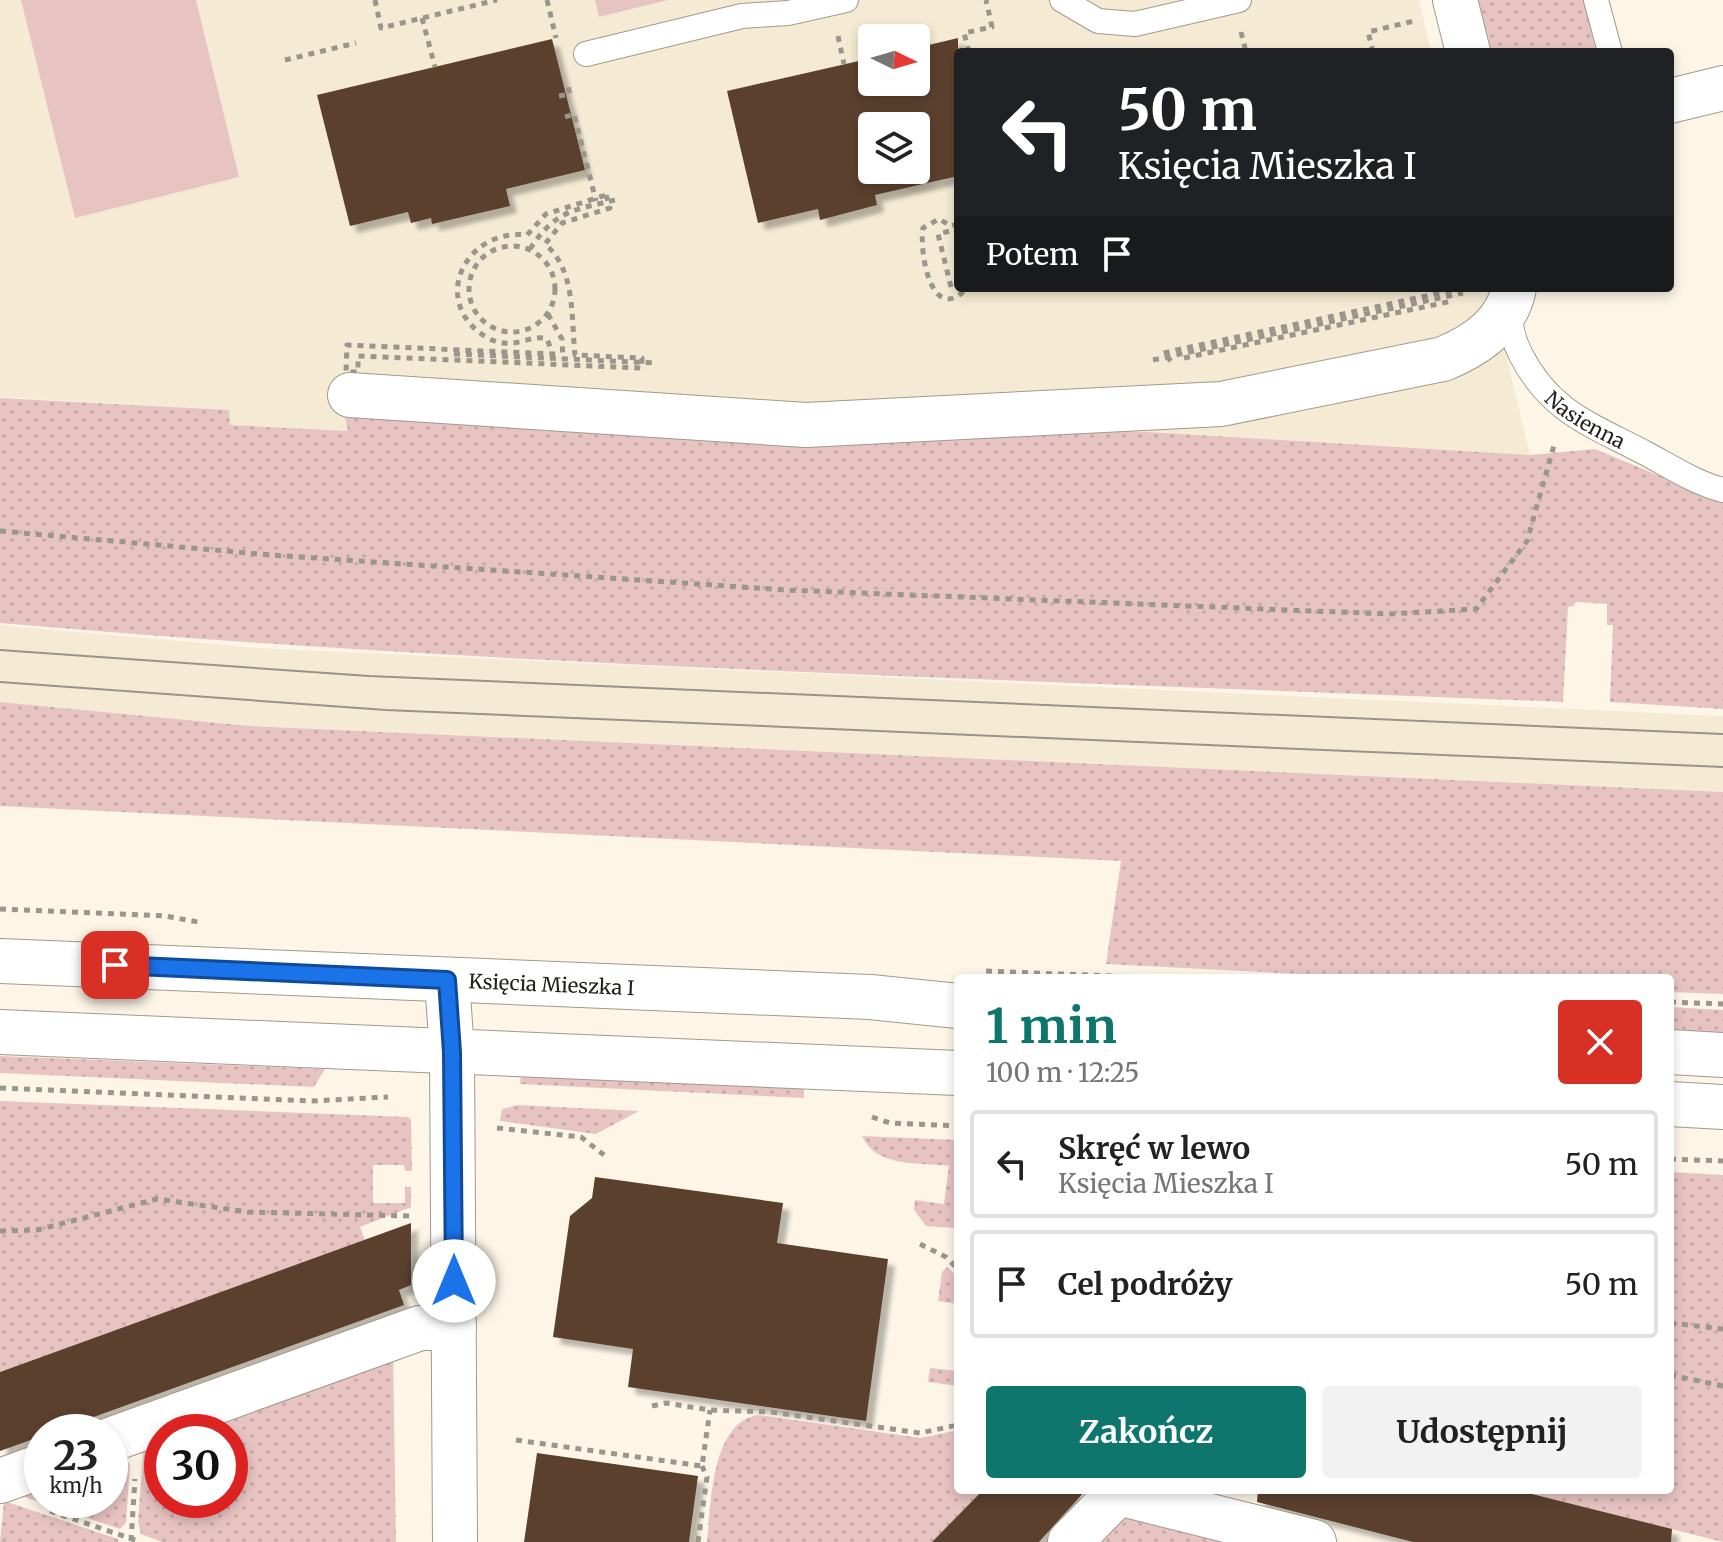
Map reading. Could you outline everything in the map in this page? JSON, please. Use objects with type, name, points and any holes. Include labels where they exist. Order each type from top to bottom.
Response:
[{"type":"street","points":[[1674,100],[1723,88]]},
{"type":"street","points":[[350,395],[806,425],[1221,404],[1443,359],[1464,351],[1494,299]]},
{"type":"street","name":"Księcia Mieszka I","points":[[0,961],[839,996],[954,1006]]},
{"type":"street","points":[[447,980],[452,1052],[455,1542]]},
{"type":"street","points":[[0,1032],[954,1073]]},
{"type":"street","points":[[1674,1052],[1723,1055]]},
{"type":"street","points":[[1674,1104],[1723,1107]]},
{"type":"street","points":[[128,1434],[420,1328],[454,1328]]},
{"type":"street","points":[[0,1481],[24,1472]]},
{"type":"street","points":[[1070,1542],[1117,1494]]},
{"type":"street","points":[[1122,1494],[1302,1541]]},
{"type":"lane","points":[[586,54],[742,16],[788,13],[846,0]]},
{"type":"lane","points":[[1062,0],[1087,17],[1109,24],[1135,24],[1239,0]]},
{"type":"lane","points":[[1596,0],[1609,48]]},
{"type":"lane","name":"Nasienna","points":[[1494,299],[1510,319],[1513,339],[1529,372],[1552,401],[1700,483],[1723,490]]},
{"type":"path","points":[[375,0],[381,28],[497,0]]},
{"type":"path","points":[[968,48],[964,33],[992,27],[986,0]]},
{"type":"path","points":[[422,18],[435,67]]},
{"type":"path","points":[[1372,48],[1368,32],[1460,21]]},
{"type":"path","points":[[285,60],[356,43]]},
{"type":"path","points":[[565,117],[574,114],[596,201]]},
{"type":"path","points":[[530,249],[550,222],[596,201],[606,195],[610,208],[562,223],[545,244],[559,258],[566,275],[575,355],[642,358],[642,368],[358,356],[358,372],[346,372],[347,345],[553,354],[547,339],[507,344],[490,339],[474,328],[463,313],[458,295],[459,277],[466,260],[479,246],[495,236],[527,235],[546,214],[596,201]]},
{"type":"path","points":[[608,202],[619,199]]},
{"type":"path","points":[[954,227],[939,219],[923,228],[928,277],[934,291],[946,297],[964,292]]},
{"type":"path","points":[[951,287],[938,234],[954,230]]},
{"type":"path","points":[[504,246],[530,249],[551,271],[555,285],[548,314],[537,324],[509,332],[493,328],[482,320],[469,296],[473,269],[492,250],[504,246]]},
{"type":"path","points":[[1445,292],[1163,353],[1168,362],[1494,299]]},
{"type":"path","points":[[548,314],[562,339],[563,359]]},
{"type":"path","points":[[1148,361],[1165,357]]},
{"type":"path","points":[[0,531],[271,555],[786,590],[1389,614],[1476,609],[1527,541],[1549,456],[1567,412]]},
{"type":"path","points":[[1674,1002],[1723,1004]]},
{"type":"path","points":[[492,1127],[581,1137],[604,1155]]},
{"type":"path","points":[[1674,1159],[1723,1161]]},
{"type":"path","points":[[0,1231],[37,1230],[157,1199],[248,1212],[419,1216]]},
{"type":"path","points":[[920,1244],[946,1257],[954,1265]]},
{"type":"path","points":[[1674,1323],[1723,1329]]},
{"type":"path","points":[[1674,1376],[1723,1386]]},
{"type":"path","points":[[652,1406],[666,1403],[710,1410],[771,1412],[920,1433],[954,1426]]},
{"type":"path","points":[[698,1542],[707,1477],[702,1466],[710,1410]]},
{"type":"path","points":[[516,1440],[702,1466]]},
{"type":"path","points":[[128,1495],[131,1540]]},
{"type":"path","points":[[69,1518],[141,1542]]},
{"type":"shaded area","points":[[0,0],[1419,0],[1430,48],[954,48],[954,292],[1491,292],[1530,455],[1165,433],[340,394],[349,431],[230,425],[228,410],[0,397]]},
{"type":"shaded area","points":[[21,0],[196,0],[239,177],[75,218]]},
{"type":"shaded area","points":[[595,0],[668,0],[599,17]]},
{"type":"shaded area","points":[[1475,0],[1584,0],[1595,48],[1487,48]]},
{"type":"shaded area","points":[[340,393],[1165,433],[1530,455],[1595,449],[1723,502],[1723,709],[1610,702],[1613,625],[1607,625],[1607,604],[1576,602],[1568,607],[1563,702],[586,662],[0,623],[0,398],[229,410],[230,425],[348,431]]},
{"type":"shaded area","points":[[0,625],[259,648],[1723,716],[1723,792],[249,726],[0,702]]},
{"type":"shaded area","points":[[0,702],[249,726],[1723,792],[1723,994],[1674,992],[1674,974],[1302,974],[1106,964],[1121,861],[0,806]]},
{"type":"shaded area","points":[[1674,1007],[1723,1010],[1723,1038],[1674,1034]]},
{"type":"shaded area","points":[[0,1056],[325,1069],[314,1087],[0,1073]]},
{"type":"shaded area","points":[[521,1074],[803,1085],[804,1098],[520,1084]]},
{"type":"shaded area","points":[[0,1101],[408,1117],[411,1120],[412,1171],[405,1171],[404,1165],[373,1165],[373,1203],[405,1203],[405,1187],[411,1187],[411,1207],[360,1227],[365,1240],[0,1372]]},
{"type":"shaded area","points":[[518,1105],[639,1111],[596,1134],[500,1121],[502,1109]]},
{"type":"shaded area","points":[[862,1136],[954,1140],[954,1228],[926,1226],[914,1210],[915,1200],[944,1204],[949,1166],[900,1162],[877,1154]]},
{"type":"shaded area","points":[[1674,1172],[1723,1175],[1723,1542],[1532,1494],[1674,1494]]},
{"type":"shaded area","points":[[947,1267],[954,1273],[954,1303],[938,1301],[942,1272]]},
{"type":"shaded area","points":[[393,1353],[396,1542],[162,1542],[141,1534],[138,1521],[144,1444],[144,1518],[248,1518],[248,1414],[225,1414]]},
{"type":"shaded area","points":[[930,1368],[954,1371],[954,1385],[928,1382]]},
{"type":"shaded area","points":[[758,1415],[921,1438],[954,1431],[954,1494],[979,1494],[932,1542],[707,1542],[716,1468],[722,1449],[742,1421]]},
{"type":"shaded area","points":[[24,1487],[24,1497],[10,1492]]},
{"type":"shaded area","points":[[4,1501],[24,1508],[24,1518],[55,1518],[118,1539],[119,1542],[0,1542]]},
{"type":"shaded area","points":[[1123,1511],[1255,1542],[1093,1542]]},
{"type":"shaded area","points":[[87,1518],[126,1518],[120,1529]]},
{"type":"building","points":[[958,38],[958,48],[954,48],[954,177],[930,182],[930,112],[858,112],[858,184],[923,184],[875,195],[877,205],[820,220],[818,209],[758,223],[727,91],[858,61],[858,96],[930,96],[930,45]]},
{"type":"building","points":[[552,39],[585,170],[506,189],[510,206],[432,224],[431,218],[411,223],[408,212],[350,226],[317,95]]},
{"type":"building","points":[[595,1177],[783,1203],[777,1243],[888,1259],[866,1421],[628,1387],[633,1349],[553,1337],[570,1216],[592,1198]]},
{"type":"building","points":[[411,1223],[411,1285],[399,1290],[404,1305],[102,1414],[24,1414],[24,1442],[0,1451],[0,1372]]},
{"type":"building","points":[[537,1453],[698,1476],[689,1542],[524,1542]]},
{"type":"building","points":[[979,1494],[1082,1494],[1039,1542],[932,1542]]},
{"type":"building","points":[[1258,1494],[1532,1494],[1672,1529],[1671,1542],[1413,1542],[1257,1502]]},
{"type":"tram line","points":[[0,650],[369,676],[1723,734]]},
{"type":"tram line","points":[[0,682],[386,710],[1723,767]]},
{"type":"route","points":[[115,965],[447,980],[452,1052],[454,1281]]}]
